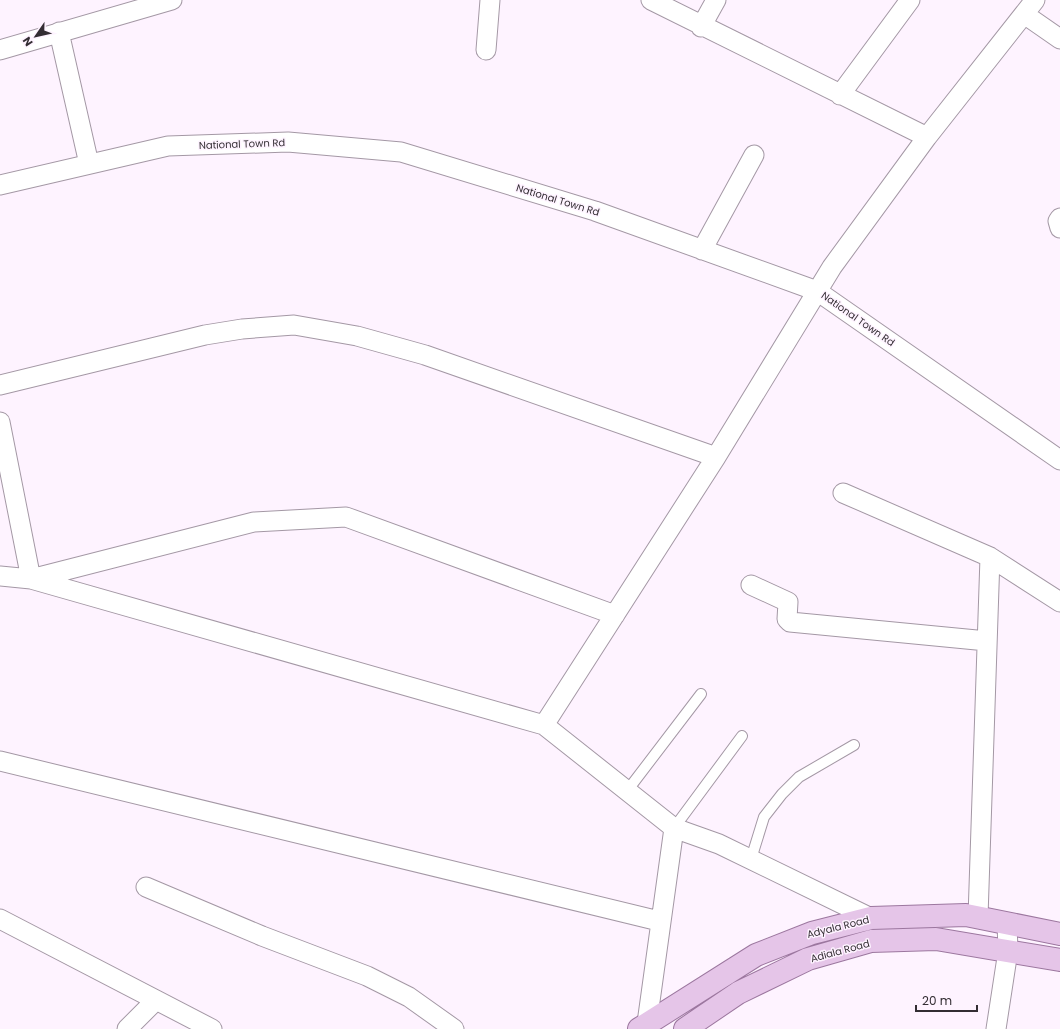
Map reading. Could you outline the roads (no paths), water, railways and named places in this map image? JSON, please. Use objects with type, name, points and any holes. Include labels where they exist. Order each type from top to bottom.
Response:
[{"type":"main road","name":"Adyala Road","points":[[643,1026],[756,955],[812,933],[872,918],[966,915],[1060,934]]},
{"type":"main road","name":"Adiala Road","points":[[685,1029],[738,993],[808,958],[872,941],[936,939],[1060,960]]},
{"type":"street","points":[[0,50],[172,0]]},
{"type":"street","points":[[486,50],[490,0]]},
{"type":"street","points":[[651,0],[701,27],[927,137]]},
{"type":"street","points":[[701,27],[716,0]]},
{"type":"street","points":[[840,95],[910,0]]},
{"type":"street","points":[[544,725],[716,457],[832,267],[927,137],[1029,7],[1060,39]]},
{"type":"street","points":[[59,32],[89,164]]},
{"type":"street","name":"National Town Rd","points":[[0,185],[168,146],[246,142],[288,142],[401,152],[594,211],[817,291],[1060,460]]},
{"type":"street","points":[[702,250],[754,155]]},
{"type":"street","points":[[1060,218],[1058,221],[1060,228]]},
{"type":"street","points":[[0,385],[205,335],[242,329],[294,325],[357,336],[425,355],[716,457]]},
{"type":"street","points":[[0,422],[31,579]]},
{"type":"street","points":[[843,493],[990,557],[1060,602]]},
{"type":"street","points":[[31,579],[254,522],[346,517],[615,615]]},
{"type":"street","points":[[978,917],[990,557]]},
{"type":"street","points":[[0,576],[31,579],[544,725],[674,828],[719,844],[872,918]]},
{"type":"street","points":[[751,585],[788,602],[787,619],[790,622],[987,641]]},
{"type":"street","points":[[0,761],[660,921]]},
{"type":"street","points":[[643,1026],[674,828]]},
{"type":"street","points":[[146,887],[262,936],[367,976],[409,997],[454,1029]]},
{"type":"street","points":[[0,919],[212,1029]]},
{"type":"street","points":[[996,1029],[1008,951],[1007,923]]},
{"type":"street","points":[[127,1029],[156,1000]]},
{"type":"lane","points":[[627,791],[701,694]]},
{"type":"lane","points":[[674,828],[742,736]]},
{"type":"lane","points":[[751,859],[764,817],[782,794],[799,777],[854,744]]}]
